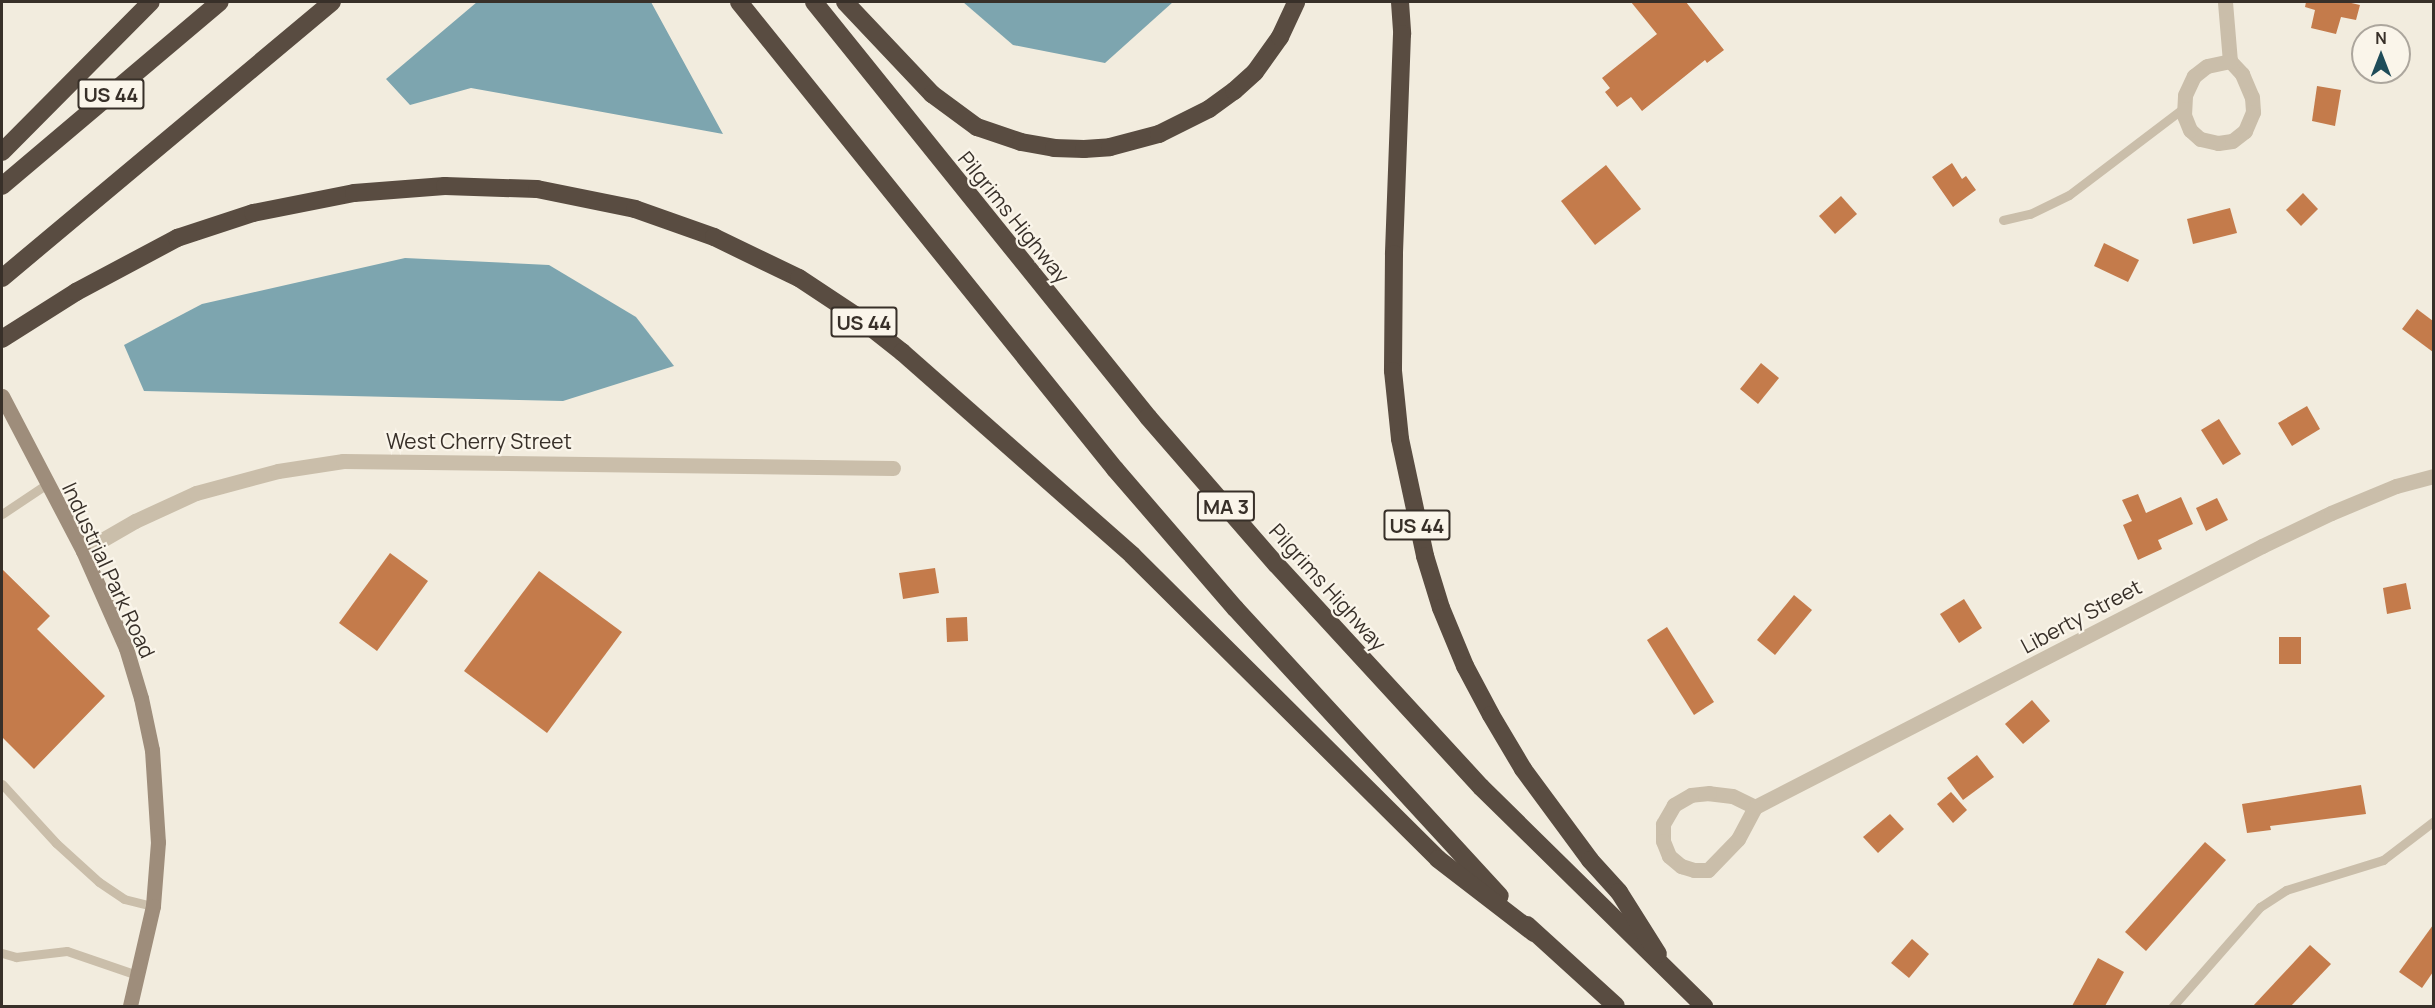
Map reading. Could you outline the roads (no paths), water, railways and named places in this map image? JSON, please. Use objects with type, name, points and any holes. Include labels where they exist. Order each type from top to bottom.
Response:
[{"type":"highway","points":[[2,152],[151,2]]},
{"type":"highway","name":"US 44","points":[[2,186],[219,2]]},
{"type":"highway","points":[[2,278],[332,2]]},
{"type":"highway","name":"MA 3","points":[[739,2],[1115,469],[1235,608],[1534,933]]},
{"type":"highway","name":"Pilgrims Highway","points":[[814,2],[1148,417],[1276,564],[1481,787],[1673,979],[1704,1006]]},
{"type":"highway","points":[[845,2],[932,94],[977,127],[1021,142],[1054,148],[1084,149],[1110,147],[1159,134],[1209,109],[1254,72],[1280,37],[1296,2]]},
{"type":"highway","name":"US 44","points":[[1400,2],[1402,45],[1394,254],[1394,371],[1400,439],[1425,556],[1441,608],[1465,666],[1491,715],[1523,769],[1590,860],[1619,892],[1673,979]]},
{"type":"highway","name":"US 44","points":[[9,335],[76,292],[177,238],[253,213],[354,193],[445,186],[537,189],[635,209],[714,237],[799,278],[855,315],[902,352],[1132,555],[1438,859],[1534,933],[1616,1006]]},
{"type":"street","points":[[2225,2],[2230,62],[2242,74],[2252,97],[2253,112],[2245,130],[2232,141],[2218,144],[2200,139],[2190,130],[2184,115],[2185,95],[2194,76],[2207,66],[2230,62]]},
{"type":"street","name":"Industrial Park Road","points":[[2,396],[82,551],[126,648],[152,750],[158,842],[153,906],[130,1006]]},
{"type":"street","name":"West Cherry Street","points":[[82,551],[135,521],[196,493],[278,471],[343,461],[893,468]]},
{"type":"street","name":"Liberty Street","points":[[1755,807],[2262,546],[2331,513],[2396,486],[2433,476]]},
{"type":"street","points":[[1709,793],[1732,796],[1755,807],[1738,839],[1708,870],[1694,870],[1681,866],[1669,856],[1663,841],[1663,824],[1674,805],[1691,795],[1709,793]]},
{"type":"lane","points":[[2003,220],[2030,214],[2069,195],[2185,107]]},
{"type":"lane","points":[[2,514],[47,484]]},
{"type":"lane","points":[[2,784],[56,843],[99,882],[124,899],[153,906]]},
{"type":"lane","points":[[2173,1006],[2260,908],[2286,890],[2383,860],[2433,820]]},
{"type":"lane","points":[[2,953],[16,957],[67,951],[137,975]]},
{"type":"water","points":[[477,2],[651,2],[723,134],[471,88],[410,105],[386,79]]},
{"type":"water","points":[[963,2],[1173,2],[1105,63],[1013,45]]},
{"type":"water","points":[[405,258],[549,265],[636,317],[674,366],[563,401],[144,391],[124,345],[202,304]]}]
